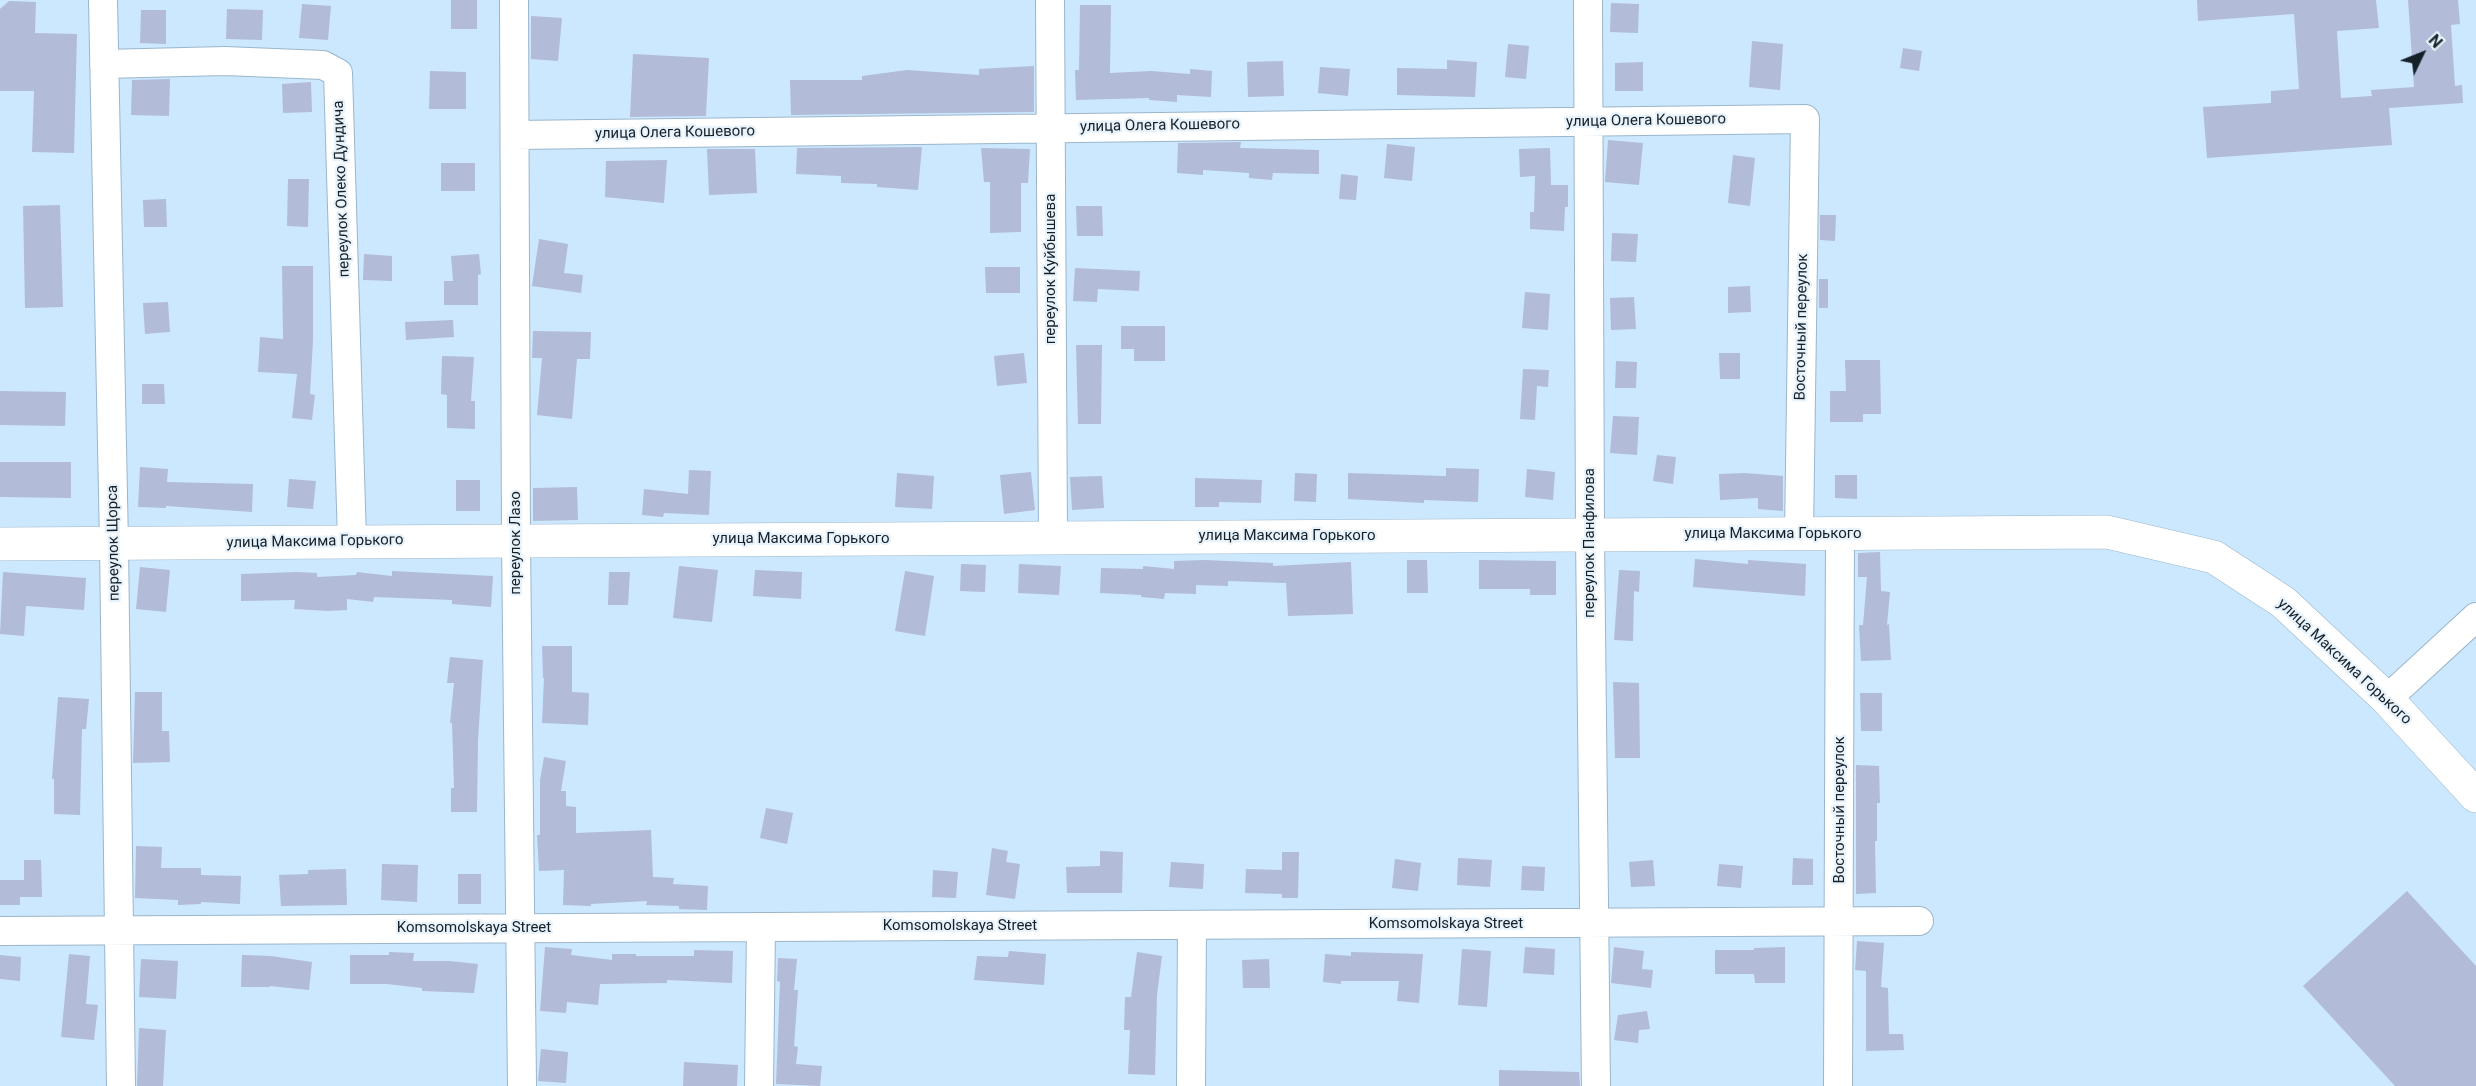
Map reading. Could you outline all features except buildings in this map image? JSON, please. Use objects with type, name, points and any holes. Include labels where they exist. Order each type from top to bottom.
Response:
[{"type":"main road","name":"улица Максима Горького","points":[[0,544],[2107,532],[2214,557],[2283,602],[2387,699],[2476,796]]},
{"type":"street","name":"переулок Щорса","points":[[103,0],[114,544],[120,1086]]},
{"type":"street","name":"переулок Лазо","points":[[514,0],[516,540],[522,1086]]},
{"type":"street","name":"переулок Куйбышева","points":[[1050,0],[1053,537]]},
{"type":"street","name":"переулок Панфилова","points":[[1588,0],[1590,535],[1596,1086]]},
{"type":"street","name":"переулок Олеко Дундича","points":[[104,63],[225,61],[323,65],[338,73],[352,542]]},
{"type":"street","name":"улица Олега Кошевого","points":[[515,135],[1806,119]]},
{"type":"street","name":"Восточный переулок","points":[[1799,534],[1806,119]]},
{"type":"street","name":"Восточный переулок","points":[[1838,1086],[1840,533]]},
{"type":"street","points":[[2387,699],[2476,617]]},
{"type":"street","name":"Komsomolskaya Street","points":[[0,931],[1919,921]]},
{"type":"street","points":[[1191,1086],[1192,925]]},
{"type":"street","points":[[759,1086],[762,927]]}]
